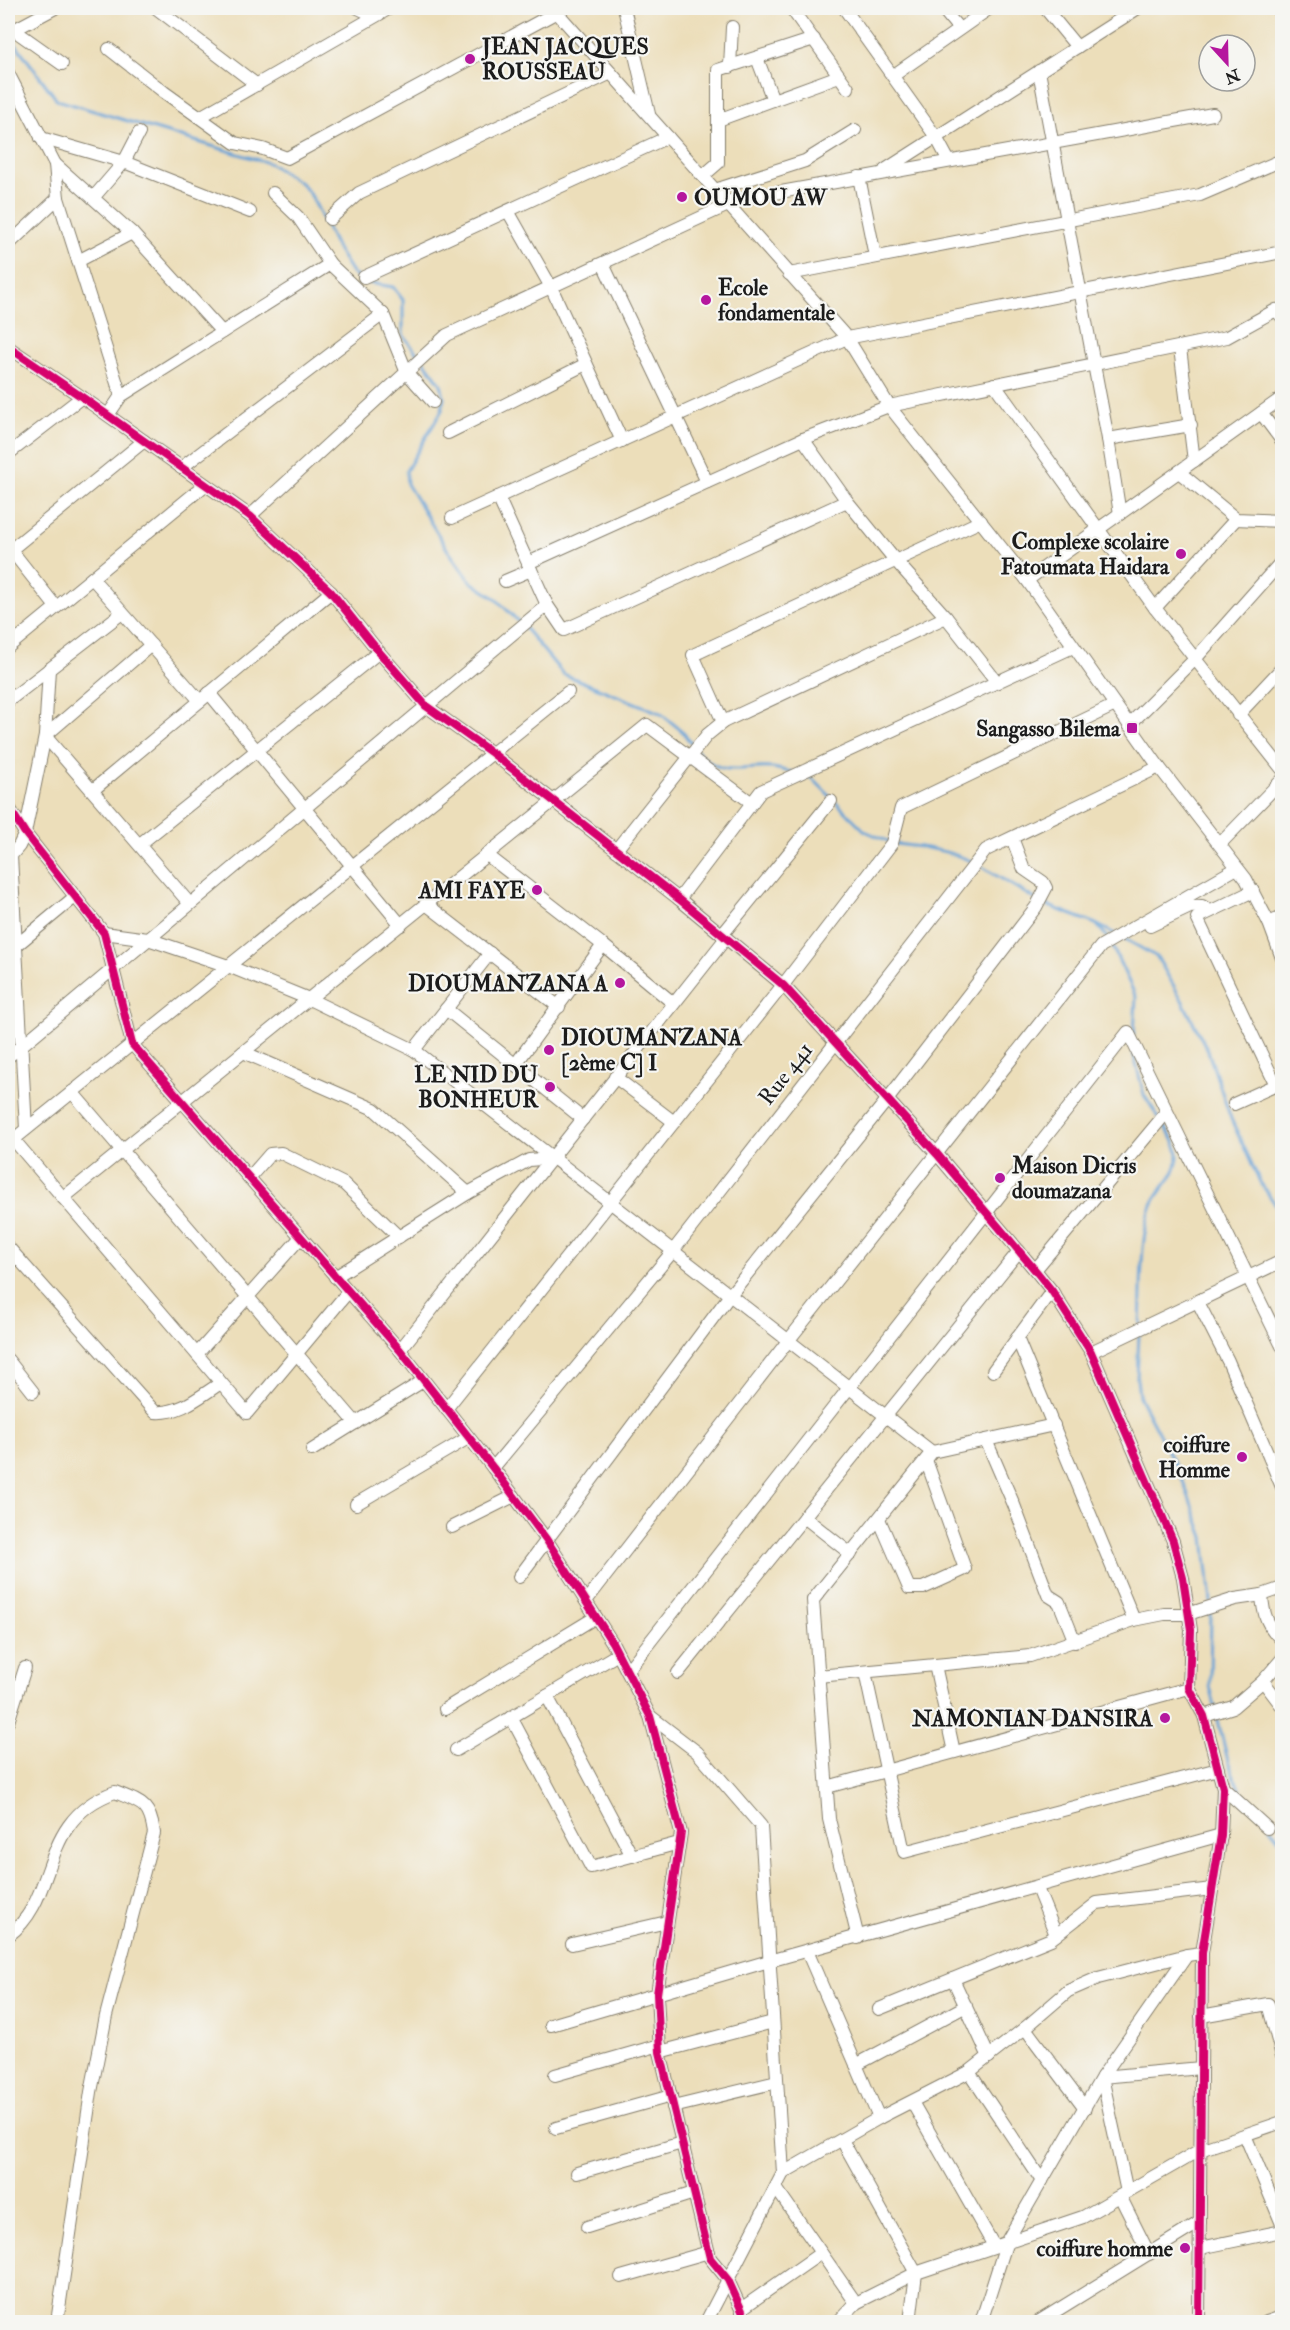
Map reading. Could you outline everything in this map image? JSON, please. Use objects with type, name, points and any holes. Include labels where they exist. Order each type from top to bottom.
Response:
[{"type":"street","points":[[55,8],[11,32],[62,64]]},
{"type":"street","points":[[156,8],[257,85]]},
{"type":"street","points":[[358,8],[375,16]]},
{"type":"street","points":[[200,117],[389,8]]},
{"type":"street","points":[[624,8],[649,115]]},
{"type":"street","points":[[791,8],[848,88]]},
{"type":"street","points":[[844,8],[936,136],[949,161]]},
{"type":"street","points":[[942,8],[959,29]]},
{"type":"street","points":[[894,75],[990,8]]},
{"type":"street","points":[[1045,8],[1077,46]]},
{"type":"street","points":[[879,174],[1138,8]]},
{"type":"street","points":[[1278,8],[1282,22]]},
{"type":"street","points":[[110,49],[235,144],[263,148],[287,158],[555,10],[847,338],[889,406],[1027,580],[1128,725],[1237,868],[1253,891],[1269,923],[1282,958]]},
{"type":"street","points":[[730,67],[732,27]]},
{"type":"street","points":[[702,176],[718,163],[718,70],[814,39]]},
{"type":"street","points":[[757,58],[773,100]]},
{"type":"street","points":[[1039,71],[1095,364],[1120,514]]},
{"type":"street","points":[[8,73],[55,164],[58,198],[121,396]]},
{"type":"street","points":[[330,219],[359,193],[612,73]]},
{"type":"street","points":[[718,120],[839,76]]},
{"type":"street","points":[[250,516],[447,335],[603,264],[727,203],[1213,114]]},
{"type":"street","points":[[715,190],[805,161],[855,130]]},
{"type":"street","points":[[93,198],[124,162],[140,133]]},
{"type":"street","points":[[364,278],[668,137]]},
{"type":"street","points":[[42,138],[124,162],[250,212]]},
{"type":"street","points":[[789,273],[1200,195],[1282,160]]},
{"type":"street","points":[[55,164],[132,233],[222,332]]},
{"type":"street","points":[[859,177],[875,256]]},
{"type":"street","points":[[273,192],[298,217],[330,264],[383,314],[407,373],[433,402]]},
{"type":"street","points":[[8,245],[58,198]]},
{"type":"street","points":[[508,211],[551,287],[622,441]]},
{"type":"street","points":[[78,261],[132,233]]},
{"type":"street","points":[[452,518],[847,338],[1282,252]]},
{"type":"street","points":[[108,415],[121,396],[330,264]]},
{"type":"street","points":[[603,264],[707,483]]},
{"type":"street","points":[[505,581],[530,566],[803,439],[889,406],[1227,337],[1276,310],[1282,317]]},
{"type":"street","points":[[181,468],[383,314]]},
{"type":"street","points":[[8,347],[250,516],[331,592],[426,706],[492,753],[679,898],[783,985],[937,1154],[1035,1270],[1052,1291],[1091,1352],[1173,1541],[1183,1578],[1191,1630],[1189,1688],[1203,1716],[1223,1788],[1221,1835],[1202,1953],[1199,2319],[1187,2322]]},
{"type":"street","points":[[1180,348],[1194,461]]},
{"type":"street","points":[[448,433],[586,364]]},
{"type":"street","points":[[994,384],[1155,608],[1282,770]]},
{"type":"street","points":[[10,449],[82,397]]},
{"type":"street","points":[[1027,580],[1282,398]]},
{"type":"street","points":[[1261,413],[1282,441]]},
{"type":"street","points":[[1108,439],[1191,424]]},
{"type":"street","points":[[803,439],[847,501],[946,617],[997,682]]},
{"type":"street","points":[[56,607],[8,549],[144,441]]},
{"type":"street","points":[[1179,472],[1236,519],[1282,521]]},
{"type":"street","points":[[8,647],[205,485]]},
{"type":"street","points":[[498,497],[547,605],[564,630],[847,501]]},
{"type":"street","points":[[1155,608],[1236,519]]},
{"type":"street","points":[[723,722],[693,655],[981,520]]},
{"type":"street","points":[[1128,725],[1196,658],[1282,561]]},
{"type":"street","points":[[92,578],[151,645],[256,750],[400,925]]},
{"type":"street","points":[[93,790],[331,592]]},
{"type":"street","points":[[8,1056],[547,605]]},
{"type":"street","points":[[8,701],[122,613]]},
{"type":"street","points":[[616,850],[707,735],[723,722],[946,617]]},
{"type":"street","points":[[45,736],[151,645]]},
{"type":"street","points":[[679,898],[761,791],[1073,647]]},
{"type":"street","points":[[140,844],[379,652]]},
{"type":"street","points":[[1238,715],[1282,668]]},
{"type":"street","points":[[26,1129],[21,1045],[11,949],[9,857],[19,846],[25,833],[45,736],[49,669]]},
{"type":"street","points":[[348,1292],[247,1413],[63,1198],[10,1142],[568,692]]},
{"type":"street","points":[[446,1409],[783,985],[892,843],[901,808],[1115,705]]},
{"type":"street","points":[[63,1198],[646,726],[752,803]]},
{"type":"street","points":[[45,736],[190,904]]},
{"type":"street","name":"Rue 441","points":[[493,1468],[673,1251],[986,850],[1160,767]]},
{"type":"street","points":[[1220,844],[1282,780]]},
{"type":"street","points":[[400,1350],[831,801]]},
{"type":"street","points":[[8,806],[25,833],[104,933],[132,1044],[400,1350],[493,1468],[546,1539],[586,1601],[618,1654],[650,1716],[681,1833],[657,1994],[660,2049],[710,2258],[728,2280],[747,2322]]},
{"type":"street","points":[[519,1577],[730,1295],[887,1100],[1036,907],[1046,888],[1043,882],[1024,869],[1012,838]]},
{"type":"street","points":[[487,855],[603,945],[673,1003]]},
{"type":"street","points":[[586,1601],[1101,946],[1237,868]]},
{"type":"street","points":[[1234,1104],[1279,1084],[1197,918],[1253,891]]},
{"type":"street","points":[[11,949],[76,896]]},
{"type":"street","points":[[426,904],[559,1007]]},
{"type":"street","points":[[1144,929],[1190,908],[1202,906],[1210,911]]},
{"type":"street","points":[[1269,923],[1282,917]]},
{"type":"street","points":[[104,933],[148,939],[228,966],[309,999],[414,1050],[885,1416],[929,1456],[965,1569],[923,1588],[909,1588],[879,1519]]},
{"type":"street","points":[[515,1065],[603,945]]},
{"type":"street","points":[[414,1050],[490,953]]},
{"type":"street","points":[[446,1009],[583,1119]]},
{"type":"street","points":[[627,1671],[1128,1032],[1282,1346]]},
{"type":"street","points":[[243,1052],[374,1109],[468,1193]]},
{"type":"street","points":[[615,1077],[674,1122]]},
{"type":"street","points":[[72,1092],[356,1423]]},
{"type":"street","points":[[1035,1270],[1166,1113]]},
{"type":"street","points":[[249,1178],[270,1154],[280,1153],[344,1184],[399,1237]]},
{"type":"street","points":[[335,1277],[468,1193],[529,1160],[553,1158]]},
{"type":"street","points":[[197,1354],[301,1238]]},
{"type":"street","points":[[8,1247],[155,1412],[165,1413],[181,1409],[221,1383]]},
{"type":"street","points":[[678,1673],[1019,1251]]},
{"type":"street","points":[[1091,1352],[1282,1261]]},
{"type":"street","points":[[993,1371],[1052,1291]]},
{"type":"street","points":[[1198,1302],[1228,1361],[1282,1487]]},
{"type":"street","points":[[1017,1338],[1134,1620]]},
{"type":"street","points":[[8,1360],[33,1392]]},
{"type":"street","points":[[312,1450],[423,1381]]},
{"type":"street","points":[[858,1938],[829,1819],[813,1600],[929,1456],[986,1440],[1054,1425]]},
{"type":"street","points":[[356,1504],[468,1438]]},
{"type":"street","points":[[986,1440],[1014,1505],[1048,1595],[1059,1602],[1075,1642]]},
{"type":"street","points":[[452,1527],[514,1496]]},
{"type":"street","points":[[804,1517],[851,1554]]},
{"type":"street","points":[[818,1676],[1030,1656],[1134,1620],[1164,1614],[1188,1614],[1235,1599],[1262,1595],[1282,1588]]},
{"type":"street","points":[[1262,1595],[1263,1612],[1273,1631],[1282,1640]]},
{"type":"street","points":[[445,1709],[596,1617]]},
{"type":"street","points":[[456,1750],[618,1654]]},
{"type":"street","points":[[1203,1716],[1233,1707],[1263,1681],[1282,1659]]},
{"type":"street","points":[[935,1665],[954,1752]]},
{"type":"street","points":[[8,1722],[25,1668]]},
{"type":"street","points":[[865,1672],[904,1852],[1218,1769]]},
{"type":"street","points":[[1263,1681],[1282,1706]]},
{"type":"street","points":[[827,1787],[1189,1688]]},
{"type":"street","points":[[547,1696],[632,1856]]},
{"type":"street","points":[[650,1716],[697,1752],[761,1826],[783,2173],[706,2322]]},
{"type":"street","points":[[511,1717],[591,1867],[679,1843]]},
{"type":"street","points":[[1223,1788],[1267,1828]]},
{"type":"street","points":[[8,1936],[29,1915],[60,1840],[75,1817],[98,1799],[115,1792],[138,1801],[152,1814],[154,1833],[106,2016],[91,2092],[57,2322]]},
{"type":"street","points":[[551,2025],[769,1961],[1221,1835]]},
{"type":"street","points":[[1037,1888],[1056,1935]]},
{"type":"street","points":[[879,2009],[1051,1939],[1097,1903],[1212,1889]]},
{"type":"street","points":[[572,1944],[667,1922]]},
{"type":"street","points":[[807,1951],[879,2118]]},
{"type":"street","points":[[783,2173],[879,2118],[969,2072],[1068,1991],[1098,1978],[1202,1953]]},
{"type":"street","points":[[981,2322],[1007,2241],[1102,2077],[1186,1955]]},
{"type":"street","points":[[953,1979],[989,2057]]},
{"type":"street","points":[[1201,2016],[1268,2004],[1282,2056]]},
{"type":"street","points":[[856,2065],[966,2006]]},
{"type":"street","points":[[555,2075],[773,2022]]},
{"type":"street","points":[[1025,2028],[1085,2108]]},
{"type":"street","points":[[1102,2077],[1201,2068]]},
{"type":"street","points":[[969,2072],[1042,2181]]},
{"type":"street","points":[[1102,2077],[1124,2194],[1149,2254]]},
{"type":"street","points":[[556,2128],[672,2101],[777,2082]]},
{"type":"street","points":[[912,2102],[994,2246]]},
{"type":"street","points":[[838,2322],[856,2303],[916,2273],[1083,2217],[1200,2151],[1282,2122]]},
{"type":"street","points":[[1245,2135],[1278,2203],[1282,2224]]},
{"type":"street","points":[[842,2140],[916,2273],[910,2322]]},
{"type":"street","points":[[577,2173],[682,2143]]},
{"type":"street","points":[[776,2188],[856,2303]]},
{"type":"street","points":[[587,2227],[694,2193]]},
{"type":"street","points":[[1038,2322],[1200,2222]]},
{"type":"street","points":[[1200,2247],[1282,2232]]},
{"type":"street","points":[[621,2277],[709,2252]]},
{"type":"street","points":[[741,2309],[821,2253]]},
{"type":"street","points":[[1267,2322],[1282,2317]]},
{"type":"waterway","points":[[9,35],[57,100],[269,163],[302,184],[312,197],[337,249],[353,274],[369,283],[393,287],[403,300],[403,335],[419,356]]},
{"type":"waterway","points":[[424,361],[441,384],[444,398],[442,410],[406,471],[407,484],[447,549],[471,582],[495,598],[520,623]]},
{"type":"waterway","points":[[524,627],[563,674],[660,713],[682,731],[693,746]]},
{"type":"waterway","points":[[697,751],[706,760],[724,768],[773,768],[792,772]]},
{"type":"waterway","points":[[804,776],[812,778],[831,797]]},
{"type":"waterway","points":[[836,802],[865,831],[890,842]]},
{"type":"waterway","points":[[896,844],[945,852],[973,862]]},
{"type":"waterway","points":[[979,865],[1035,899]]},
{"type":"waterway","points":[[1041,903],[1096,924],[1115,934]]},
{"type":"waterway","points":[[1097,925],[1108,938]]},
{"type":"waterway","points":[[1123,938],[1157,957],[1182,1000],[1208,1051],[1231,1119],[1260,1182],[1282,1214]]},
{"type":"waterway","points":[[1111,944],[1136,997],[1134,1034]]},
{"type":"waterway","points":[[1133,1052],[1144,1095],[1159,1118]]},
{"type":"waterway","points":[[1140,1324],[1143,1248],[1148,1218],[1155,1199],[1174,1170],[1178,1156],[1175,1143],[1162,1123]]},
{"type":"waterway","points":[[1139,1333],[1137,1379],[1139,1396],[1181,1476],[1204,1537],[1211,1602]]},
{"type":"waterway","points":[[1211,1612],[1210,1686],[1216,1710]]},
{"type":"waterway","points":[[1217,1716],[1228,1761],[1244,1801]]},
{"type":"waterway","points":[[1270,1827],[1282,1842]]},
{"type":"cycle path","points":[[8,347],[250,516],[331,592],[426,706],[492,753],[679,899],[783,985],[937,1154],[1035,1270],[1052,1291],[1091,1352],[1173,1541],[1183,1578],[1191,1630],[1189,1688],[1204,1716],[1223,1788],[1221,1835],[1202,1953],[1199,2322]]},
{"type":"cycle path","points":[[8,806],[25,833],[104,933],[132,1044],[400,1350],[493,1468],[546,1539],[612,1642],[650,1716],[681,1833],[657,1994],[660,2052],[710,2258],[728,2280],[747,2322]]},
{"type":"place","name":"JEAN JACQUES ROUSSEAU","points":[[470,59]]},
{"type":"place","name":"OUMOU AW","points":[[682,197]]},
{"type":"place","name":"Ecole fondamentale","points":[[706,300]]},
{"type":"place","name":"Complexe scolaire Fatoumata Haidara","points":[[1181,554]]},
{"type":"place","name":"Sangasso Bilema","points":[[1132,728]]},
{"type":"place","name":"AMI FAYE","points":[[537,890]]},
{"type":"place","name":"DIOUMANZANA A","points":[[620,983]]},
{"type":"place","name":"DIOUMANZANA [2ème C] I","points":[[549,1050]]},
{"type":"place","name":"LE NID DU BONHEUR","points":[[550,1087]]},
{"type":"place","name":"Maison Dicris doumazana","points":[[1000,1178]]},
{"type":"place","name":"coiffure Homme","points":[[1242,1457]]},
{"type":"place","name":"NAMONIAN DANSIRA","points":[[1165,1718]]},
{"type":"place","name":"coiffure homme","points":[[1185,2248]]}]
